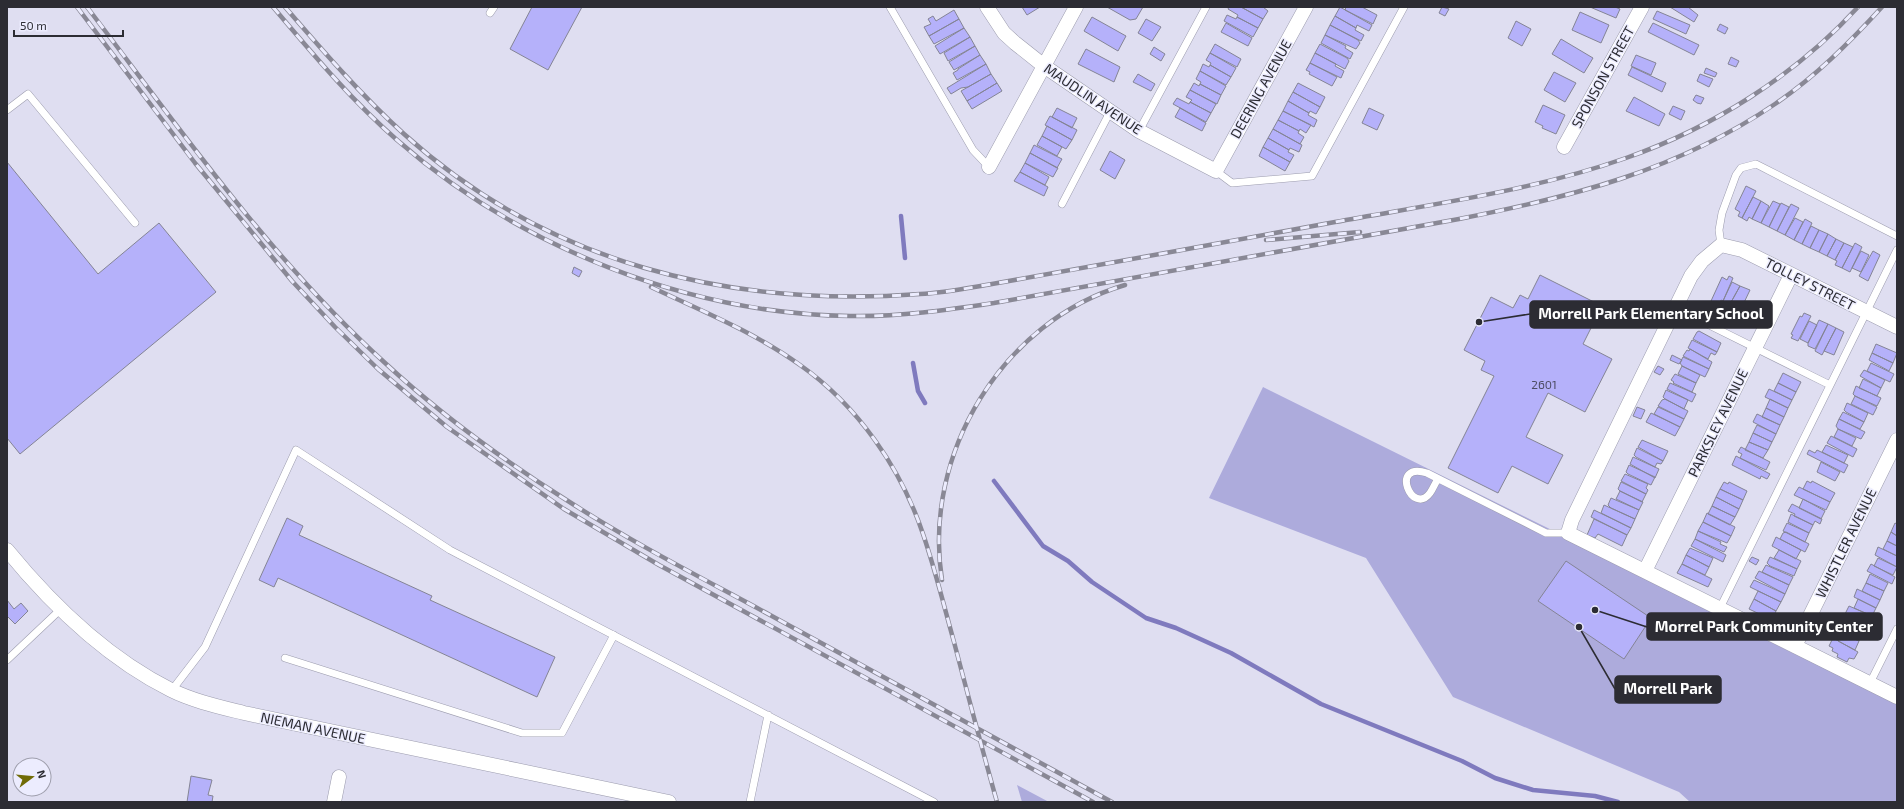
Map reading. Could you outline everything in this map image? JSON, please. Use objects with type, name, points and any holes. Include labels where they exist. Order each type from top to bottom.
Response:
[{"type":"street","name":"MAUDLIN AVENUE","points":[[987,7],[1004,33],[1015,44],[1044,66],[1139,131],[1216,171]]},
{"type":"street","points":[[989,167],[1076,7]]},
{"type":"street","name":"DEERING AVENUE","points":[[1216,171],[1306,7]]},
{"type":"street","name":"SPONSON STREET","points":[[1564,146],[1642,7]]},
{"type":"street","points":[[1721,245],[1702,261],[1694,271],[1572,520],[1568,532],[1897,697]]},
{"type":"street","name":"TOLLEY STREET","points":[[1721,245],[1742,250],[1897,327]]},
{"type":"street","name":"PARKSLEY AVENUE","points":[[1645,571],[1791,275]]},
{"type":"street","name":"WHISTLER AVENUE","points":[[1795,646],[1897,440]]},
{"type":"street","name":"NIEMAN AVENUE","points":[[7,550],[28,575],[61,609],[94,637],[130,665],[172,690],[202,702],[244,713],[669,802]]},
{"type":"street","points":[[334,802],[339,777]]},
{"type":"lane","points":[[890,7],[973,150],[989,167]]},
{"type":"lane","points":[[1139,131],[1206,7]]},
{"type":"lane","points":[[1216,171],[1232,183],[1312,176],[1404,7]]},
{"type":"lane","points":[[7,110],[28,94],[135,223]]},
{"type":"lane","points":[[1062,204],[1110,112]]},
{"type":"lane","points":[[1721,245],[1719,230],[1722,213],[1736,174],[1741,168],[1756,164],[1897,236]]},
{"type":"lane","points":[[1720,608],[1897,250]]},
{"type":"lane","points":[[1675,308],[1830,385]]},
{"type":"lane","points":[[172,690],[205,647],[296,450],[450,550],[934,802]]},
{"type":"lane","points":[[1438,479],[1430,493],[1421,498],[1415,497],[1409,493],[1406,488],[1406,481],[1413,472],[1420,471],[1438,479],[1546,533],[1568,532]]},
{"type":"lane","points":[[7,660],[61,609]]},
{"type":"lane","points":[[1870,683],[1897,629]]},
{"type":"lane","points":[[285,658],[522,733],[562,733],[614,635]]},
{"type":"lane","points":[[750,802],[768,715]]},
{"type":"shaded area","points":[[1263,387],[1897,701],[1897,802],[1690,802],[1679,792],[1453,697],[1366,558],[1209,498]]},
{"type":"shaded area","points":[[1017,785],[1049,802],[1022,802]]},
{"type":"building","points":[[532,7],[582,7],[548,70],[510,49]]},
{"type":"building","points":[[1022,7],[1040,7],[1027,15]]},
{"type":"building","points":[[1107,7],[1143,7],[1136,19],[1130,20]]},
{"type":"building","points":[[1229,7],[1241,7],[1263,19],[1258,28],[1237,17],[1238,15],[1228,9]]},
{"type":"building","points":[[1241,7],[1263,7],[1268,11],[1263,19]]},
{"type":"building","points":[[1340,7],[1372,25],[1369,31],[1357,25],[1356,28],[1335,16]]},
{"type":"building","points":[[1346,7],[1362,7],[1377,15],[1373,24],[1345,10]]},
{"type":"building","points":[[1442,7],[1449,9],[1445,16],[1439,13]]},
{"type":"building","points":[[1590,7],[1615,7],[1620,9],[1616,18]]},
{"type":"building","points":[[1670,7],[1688,7],[1698,15],[1694,22]]},
{"type":"building","points":[[954,10],[959,19],[929,36],[924,27],[931,24],[928,19],[933,16],[936,21]]},
{"type":"building","points":[[1657,11],[1690,25],[1686,34],[1653,19]]},
{"type":"building","points":[[1580,12],[1609,25],[1601,43],[1572,30]]},
{"type":"building","points":[[1227,15],[1236,19],[1237,17],[1258,28],[1253,37],[1224,21]]},
{"type":"building","points":[[1335,16],[1356,28],[1355,30],[1364,35],[1361,41],[1330,25]]},
{"type":"building","points":[[1092,17],[1126,36],[1118,51],[1084,31]]},
{"type":"building","points":[[959,19],[964,28],[934,44],[929,36]]},
{"type":"building","points":[[1146,19],[1161,27],[1152,41],[1138,33]]},
{"type":"building","points":[[1516,21],[1531,29],[1522,46],[1508,38]]},
{"type":"building","points":[[1226,23],[1252,38],[1248,46],[1221,32]]},
{"type":"building","points":[[1653,23],[1699,45],[1694,55],[1648,32]]},
{"type":"building","points":[[1720,24],[1728,28],[1725,34],[1717,30]]},
{"type":"building","points":[[1330,25],[1358,40],[1360,43],[1356,49],[1325,35]]},
{"type":"building","points":[[964,28],[970,37],[940,54],[935,46]]},
{"type":"building","points":[[1325,35],[1346,46],[1345,48],[1353,53],[1350,59],[1321,43]]},
{"type":"building","points":[[970,37],[975,46],[948,61],[944,53]]},
{"type":"building","points":[[1561,39],[1593,58],[1584,73],[1552,54]]},
{"type":"building","points":[[1215,44],[1241,59],[1237,67],[1210,53]]},
{"type":"building","points":[[1320,44],[1347,58],[1349,61],[1345,69],[1315,53]]},
{"type":"building","points":[[975,46],[980,55],[954,70],[949,62]]},
{"type":"building","points":[[1154,47],[1165,54],[1161,61],[1150,54]]},
{"type":"building","points":[[1086,49],[1120,67],[1114,82],[1078,64]]},
{"type":"building","points":[[1210,53],[1236,68],[1231,77],[1210,65],[1211,63],[1206,60]]},
{"type":"building","points":[[1315,53],[1336,64],[1335,66],[1344,71],[1341,78],[1310,63]]},
{"type":"building","points":[[980,55],[986,64],[957,80],[953,73]]},
{"type":"building","points":[[1636,55],[1656,63],[1651,75],[1631,66]]},
{"type":"building","points":[[1731,57],[1739,61],[1736,67],[1728,64]]},
{"type":"building","points":[[1310,63],[1337,77],[1332,86],[1309,74],[1310,72],[1306,70]]},
{"type":"building","points":[[986,64],[991,74],[968,87],[961,88],[951,94],[947,88]]},
{"type":"building","points":[[1203,64],[1209,67],[1210,65],[1231,77],[1226,85],[1200,71]]},
{"type":"building","points":[[1632,67],[1666,83],[1662,92],[1628,75]]},
{"type":"building","points":[[1706,68],[1717,73],[1715,77],[1704,73]]},
{"type":"building","points":[[1200,71],[1226,86],[1221,95],[1200,84],[1201,82],[1196,79]]},
{"type":"building","points":[[1554,72],[1576,83],[1565,102],[1544,90]]},
{"type":"building","points":[[991,74],[997,83],[967,101],[961,91]]},
{"type":"building","points":[[1138,74],[1155,84],[1151,91],[1133,82]]},
{"type":"building","points":[[1700,74],[1713,79],[1709,87],[1697,81]]},
{"type":"building","points":[[997,83],[1002,91],[972,109],[967,101]]},
{"type":"building","points":[[1194,83],[1199,86],[1200,84],[1221,95],[1217,104],[1190,90]]},
{"type":"building","points":[[1298,83],[1325,97],[1320,107],[1293,92]]},
{"type":"building","points":[[1190,90],[1216,104],[1211,113],[1190,102],[1192,100],[1186,97]]},
{"type":"building","points":[[1293,92],[1320,107],[1316,114],[1310,111],[1309,113],[1288,101]]},
{"type":"building","points":[[1696,95],[1704,98],[1701,104],[1693,100]]},
{"type":"building","points":[[1634,97],[1665,114],[1659,126],[1626,111]]},
{"type":"building","points":[[1177,98],[1189,104],[1190,102],[1211,113],[1206,122],[1173,104]]},
{"type":"building","points":[[1288,101],[1309,113],[1308,115],[1317,120],[1314,127],[1283,111]]},
{"type":"building","points":[[1543,105],[1565,115],[1556,134],[1542,128],[1543,126],[1535,122]]},
{"type":"building","points":[[1673,106],[1685,111],[1681,120],[1669,114]]},
{"type":"building","points":[[1057,108],[1077,118],[1072,128],[1052,117]]},
{"type":"building","points":[[1180,108],[1206,123],[1202,131],[1175,117]]},
{"type":"building","points":[[1369,108],[1384,115],[1377,130],[1362,123]]},
{"type":"building","points":[[1283,111],[1311,125],[1306,133],[1278,120]]},
{"type":"building","points":[[1050,116],[1077,130],[1072,140],[1045,125]]},
{"type":"building","points":[[1278,120],[1299,131],[1298,133],[1304,137],[1300,144],[1273,129]]},
{"type":"building","points":[[1047,126],[1072,140],[1066,149],[1042,136]]},
{"type":"building","points":[[1273,129],[1302,145],[1299,152],[1290,148],[1289,150],[1268,138]]},
{"type":"building","points":[[1042,136],[1062,147],[1057,156],[1037,145]]},
{"type":"building","points":[[1268,138],[1289,150],[1288,152],[1294,155],[1290,162],[1263,147]]},
{"type":"building","points":[[1034,145],[1062,159],[1057,168],[1030,153]]},
{"type":"building","points":[[1263,147],[1290,162],[1285,171],[1259,156]]},
{"type":"building","points":[[1110,151],[1125,160],[1115,179],[1100,170]]},
{"type":"building","points":[[1030,153],[1058,168],[1053,177],[1025,163]]},
{"type":"building","points":[[7,162],[98,274],[159,223],[216,292],[20,454],[7,438]]},
{"type":"building","points":[[1025,163],[1049,177],[1045,185],[1020,172]]},
{"type":"building","points":[[1020,172],[1048,187],[1044,196],[1014,181]]},
{"type":"building","points":[[1746,186],[1756,191],[1742,218],[1738,216],[1740,212],[1735,209]]},
{"type":"building","points":[[1753,197],[1761,201],[1752,219],[1749,217],[1747,221],[1742,218]]},
{"type":"building","points":[[1761,201],[1769,206],[1761,223],[1752,219]]},
{"type":"building","points":[[1773,201],[1780,204],[1769,227],[1761,223]]},
{"type":"building","points":[[1781,203],[1789,207],[1777,231],[1769,227]]},
{"type":"building","points":[[1791,204],[1799,208],[1785,235],[1777,231]]},
{"type":"building","points":[[1795,218],[1803,222],[1794,240],[1785,235]]},
{"type":"building","points":[[1805,219],[1812,223],[1802,244],[1794,240]]},
{"type":"building","points":[[1811,226],[1819,230],[1810,248],[1802,244]]},
{"type":"building","points":[[1819,230],[1828,234],[1819,252],[1810,248]]},
{"type":"building","points":[[1828,234],[1836,239],[1827,256],[1819,252]]},
{"type":"building","points":[[1836,239],[1844,243],[1835,260],[1827,256]]},
{"type":"building","points":[[1844,243],[1853,247],[1842,268],[1835,265],[1837,261],[1835,260]]},
{"type":"building","points":[[1855,243],[1862,247],[1850,272],[1842,268]]},
{"type":"building","points":[[1861,251],[1869,255],[1861,272],[1852,268]]},
{"type":"building","points":[[1873,251],[1880,255],[1868,281],[1859,276]]},
{"type":"building","points":[[574,267],[582,271],[579,277],[572,273]]},
{"type":"building","points":[[1540,275],[1602,306],[1583,344],[1612,359],[1585,412],[1548,393],[1526,437],[1563,455],[1548,484],[1512,466],[1498,493],[1448,468],[1494,376],[1481,370],[1485,361],[1464,350],[1491,297],[1513,308],[1520,295],[1528,299]]},
{"type":"building","points":[[1729,276],[1733,278],[1723,301],[1721,300],[1719,305],[1711,301],[1722,277],[1727,280]]},
{"type":"building","points":[[1732,282],[1740,286],[1730,304],[1723,301]]},
{"type":"building","points":[[1740,286],[1750,290],[1741,309],[1730,304]]},
{"type":"building","points":[[1804,313],[1811,316],[1798,341],[1791,338],[1793,335],[1791,334],[1800,316],[1802,317]]},
{"type":"building","points":[[1819,320],[1828,324],[1815,349],[1808,346],[1808,343]]},
{"type":"building","points":[[1809,321],[1817,325],[1808,343],[1800,339]]},
{"type":"building","points":[[1828,324],[1836,328],[1822,355],[1815,351]]},
{"type":"building","points":[[1836,328],[1844,332],[1834,355],[1824,351]]},
{"type":"building","points":[[1699,331],[1721,343],[1717,352],[1693,339]]},
{"type":"building","points":[[1692,340],[1717,352],[1715,355],[1711,353],[1708,359],[1688,348]]},
{"type":"building","points":[[1876,344],[1897,353],[1893,363],[1872,353]]},
{"type":"building","points":[[1690,349],[1712,362],[1709,369],[1683,356],[1687,350],[1689,351]]},
{"type":"building","points":[[1872,353],[1893,363],[1889,371],[1869,360]]},
{"type":"building","points":[[1672,355],[1682,360],[1679,364],[1670,360]]},
{"type":"building","points":[[1683,357],[1709,369],[1705,377],[1682,366],[1680,363]]},
{"type":"building","points":[[1871,363],[1894,374],[1890,382],[1867,371]]},
{"type":"building","points":[[1658,366],[1664,369],[1660,375],[1654,372]]},
{"type":"building","points":[[1682,366],[1700,375],[1696,383],[1678,374]]},
{"type":"building","points":[[1864,370],[1885,380],[1881,388],[1860,376]]},
{"type":"building","points":[[1783,373],[1801,382],[1796,392],[1778,383]]},
{"type":"building","points":[[1675,374],[1696,383],[1692,392],[1673,383],[1674,382],[1671,380]]},
{"type":"building","points":[[1863,379],[1881,388],[1877,396],[1859,388]]},
{"type":"building","points":[[1670,383],[1696,394],[1692,402],[1667,389]]},
{"type":"building","points":[[1778,383],[1796,392],[1792,400],[1774,391]]},
{"type":"building","points":[[1856,386],[1881,398],[1877,406],[1855,396],[1853,394]]},
{"type":"building","points":[[1769,389],[1792,400],[1788,408],[1765,397]]},
{"type":"building","points":[[1666,390],[1688,400],[1684,409],[1663,397]]},
{"type":"building","points":[[1855,396],[1877,407],[1873,415],[1851,404]]},
{"type":"building","points":[[1665,399],[1688,411],[1684,419],[1658,406],[1662,400]]},
{"type":"building","points":[[1770,399],[1788,408],[1784,417],[1766,408]]},
{"type":"building","points":[[1847,403],[1868,413],[1864,422],[1844,410]]},
{"type":"building","points":[[1637,407],[1645,410],[1641,419],[1633,416]]},
{"type":"building","points":[[1658,407],[1684,419],[1680,427],[1654,414]]},
{"type":"building","points":[[1766,408],[1784,417],[1780,425],[1762,417]]},
{"type":"building","points":[[1843,412],[1864,422],[1860,429],[1839,419]]},
{"type":"building","points":[[1651,413],[1680,427],[1675,436],[1646,422]]},
{"type":"building","points":[[1757,414],[1780,425],[1776,434],[1753,422]]},
{"type":"building","points":[[1839,419],[1865,432],[1861,439],[1838,429],[1836,426]]},
{"type":"building","points":[[1757,425],[1776,434],[1772,442],[1753,433]]},
{"type":"building","points":[[1838,429],[1856,438],[1852,446],[1834,437]]},
{"type":"building","points":[[1753,433],[1772,442],[1768,450],[1749,442]]},
{"type":"building","points":[[1831,436],[1857,449],[1853,457],[1827,443]]},
{"type":"building","points":[[1642,440],[1668,451],[1663,461],[1638,447]]},
{"type":"building","points":[[1749,442],[1768,450],[1763,458],[1745,450]]},
{"type":"building","points":[[1826,445],[1848,455],[1844,463],[1822,452]]},
{"type":"building","points":[[1741,447],[1770,462],[1766,470],[1740,458],[1742,454],[1738,452]]},
{"type":"building","points":[[1637,448],[1663,461],[1661,464],[1657,463],[1655,467],[1634,455]]},
{"type":"building","points":[[1809,450],[1815,453],[1817,450],[1848,465],[1844,473],[1807,454]]},
{"type":"building","points":[[1736,456],[1770,474],[1767,479],[1761,476],[1760,479],[1732,465]]},
{"type":"building","points":[[1633,457],[1659,469],[1655,478],[1630,464]]},
{"type":"building","points":[[1821,462],[1840,472],[1835,481],[1817,472]]},
{"type":"building","points":[[1629,465],[1655,477],[1651,485],[1628,474],[1626,472]]},
{"type":"building","points":[[1625,474],[1648,484],[1646,494],[1621,481]]},
{"type":"building","points":[[1807,481],[1811,483],[1812,481],[1835,493],[1830,502],[1803,489]]},
{"type":"building","points":[[1621,482],[1646,494],[1642,502],[1620,491],[1618,489]]},
{"type":"building","points":[[1724,482],[1728,484],[1729,482],[1747,491],[1743,500],[1720,489]]},
{"type":"building","points":[[1799,487],[1830,502],[1826,510],[1794,495]]},
{"type":"building","points":[[1720,489],[1743,500],[1739,509],[1716,497]]},
{"type":"building","points":[[1620,491],[1643,502],[1639,510],[1616,499]]},
{"type":"building","points":[[1716,497],[1739,509],[1735,517],[1712,506]]},
{"type":"building","points":[[1611,498],[1639,510],[1635,519],[1611,508],[1608,505]]},
{"type":"building","points":[[1803,499],[1825,511],[1821,519],[1799,508]]},
{"type":"building","points":[[1792,504],[1822,519],[1820,524],[1815,521],[1813,525],[1794,516],[1795,514],[1788,511]]},
{"type":"building","points":[[1604,505],[1635,519],[1631,528],[1601,513]]},
{"type":"building","points":[[1712,506],[1735,517],[1730,525],[1708,514]]},
{"type":"building","points":[[1594,510],[1631,528],[1627,535],[1591,517]]},
{"type":"building","points":[[1707,513],[1735,527],[1731,536],[1703,522]]},
{"type":"building","points":[[1791,514],[1813,525],[1809,533],[1788,522]]},
{"type":"building","points":[[287,518],[303,526],[299,535],[432,596],[430,600],[555,657],[537,697],[278,578],[274,587],[259,580]]},
{"type":"building","points":[[1594,519],[1627,535],[1622,546],[1598,534],[1595,538],[1587,535]]},
{"type":"building","points":[[1703,522],[1731,536],[1727,543],[1698,531]]},
{"type":"building","points":[[1787,523],[1809,533],[1805,542],[1783,531]]},
{"type":"building","points":[[1895,523],[1897,524],[1897,536],[1891,532]]},
{"type":"building","points":[[1698,531],[1721,542],[1720,544],[1727,547],[1724,552],[1695,539]]},
{"type":"building","points":[[1786,532],[1809,544],[1805,552],[1780,539],[1783,533]]},
{"type":"building","points":[[1891,532],[1897,536],[1897,546],[1887,541]]},
{"type":"building","points":[[1776,537],[1801,550],[1796,559],[1772,546]]},
{"type":"building","points":[[1695,539],[1726,555],[1723,562],[1691,546]]},
{"type":"building","points":[[1887,541],[1897,546],[1897,556],[1883,549]]},
{"type":"building","points":[[1878,547],[1897,556],[1897,567],[1875,555]]},
{"type":"building","points":[[1690,548],[1713,558],[1709,567],[1686,555]]},
{"type":"building","points":[[1779,550],[1801,561],[1797,569],[1774,558]]},
{"type":"building","points":[[1686,555],[1709,567],[1705,575],[1682,564]]},
{"type":"building","points":[[1752,557],[1759,560],[1756,565],[1749,561]]},
{"type":"building","points":[[1770,557],[1797,569],[1794,576],[1770,566],[1767,563]]},
{"type":"building","points":[[1878,558],[1897,567],[1893,575],[1874,566]]},
{"type":"building","points":[[1566,561],[1651,618],[1624,659],[1538,601]]},
{"type":"building","points":[[1682,564],[1712,579],[1708,587],[1677,573]]},
{"type":"building","points":[[1871,564],[1895,577],[1892,584],[1867,571]]},
{"type":"building","points":[[1766,565],[1793,577],[1789,585],[1762,572]]},
{"type":"building","points":[[1759,571],[1789,585],[1785,594],[1755,578]]},
{"type":"building","points":[[1870,574],[1888,583],[1884,591],[1866,583]]},
{"type":"building","points":[[1754,580],[1785,594],[1781,602],[1750,587]]},
{"type":"building","points":[[1866,583],[1884,591],[1880,600],[1862,591]]},
{"type":"building","points":[[1857,589],[1880,600],[1876,608],[1854,597]]},
{"type":"building","points":[[1758,591],[1781,602],[1776,611],[1754,599]]},
{"type":"building","points":[[1754,599],[1776,611],[1772,620],[1749,609]]},
{"type":"building","points":[[1858,599],[1876,608],[1872,616],[1854,608]]},
{"type":"building","points":[[7,600],[14,609],[21,603],[28,611],[15,624],[7,616]]},
{"type":"building","points":[[1849,606],[1872,616],[1868,625],[1845,614]]},
{"type":"building","points":[[1846,624],[1863,633],[1859,641],[1842,633]]},
{"type":"building","points":[[1842,633],[1859,641],[1855,650],[1838,641]]},
{"type":"building","points":[[1833,638],[1858,652],[1854,659],[1849,658],[1847,662],[1837,657],[1838,654],[1832,651],[1833,648],[1829,646]]},
{"type":"building","points":[[191,776],[212,780],[208,795],[213,796],[212,802],[187,802]]},
{"type":"waterway","points":[[901,216],[905,258]]},
{"type":"waterway","points":[[913,363],[918,391],[925,403]]},
{"type":"waterway","points":[[994,481],[1043,546],[1068,561],[1092,582],[1146,618],[1176,628],[1231,653],[1321,704],[1462,761],[1495,778],[1533,790],[1595,796],[1618,802]]},
{"type":"railway","points":[[77,7],[195,163],[292,281],[335,327],[378,369],[447,427],[564,509],[659,565],[1093,802]]},
{"type":"railway","points":[[87,7],[192,146],[264,236],[303,280],[342,322],[384,362],[427,400],[473,436],[568,501],[617,531],[1112,802]]},
{"type":"railway","points":[[273,7],[317,59],[364,109],[397,140],[445,178],[496,212],[551,242],[608,267],[668,288],[728,303],[789,312],[850,316],[923,312],[994,303],[1459,219],[1542,201],[1583,190],[1662,164],[1701,147],[1738,127],[1775,104],[1804,83],[1857,34],[1882,7]]},
{"type":"railway","points":[[285,7],[357,88],[404,134],[460,179],[519,216],[580,245],[645,268],[711,284],[779,293],[849,296],[929,293],[965,289],[1482,196],[1591,169],[1658,146],[1721,115],[1751,97],[1808,55],[1834,32],[1858,7]]},
{"type":"railway","points":[[1266,240],[1360,232]]},
{"type":"railway","points":[[942,580],[939,533],[945,486],[959,441],[980,399],[1008,361],[1042,329],[1081,303],[1125,285]]},
{"type":"railway","points":[[651,287],[746,332],[800,365],[821,381],[840,399],[875,440],[903,485],[923,534],[932,561],[997,802]]},
{"type":"place","name":"Morrell Park Elementary School","points":[[1479,322]]},
{"type":"place","name":"Morrel Park Community Center","points":[[1595,610]]},
{"type":"place","name":"Morrell Park","points":[[1579,627]]}]
